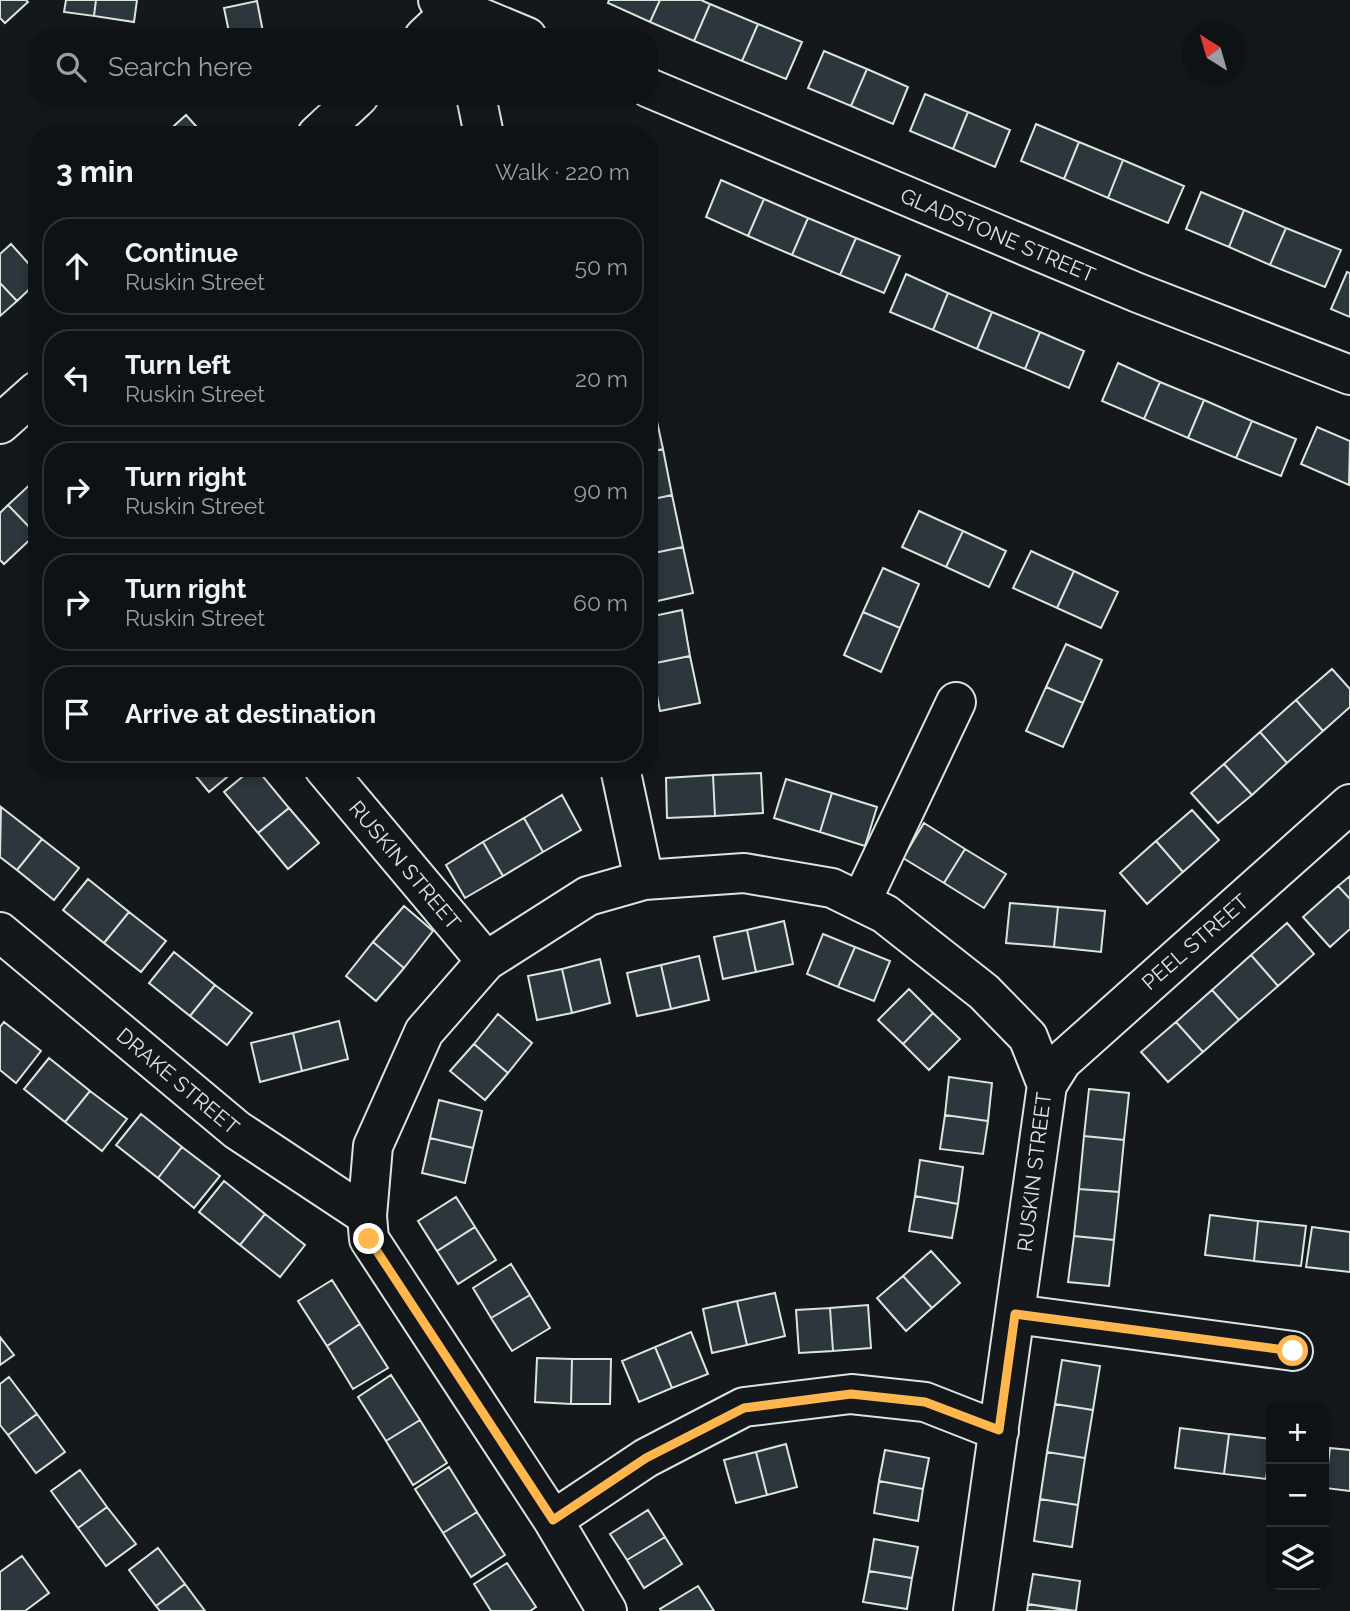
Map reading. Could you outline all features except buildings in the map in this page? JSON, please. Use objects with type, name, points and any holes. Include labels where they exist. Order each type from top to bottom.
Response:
[{"type":"street","points":[[434,28],[453,11],[501,28]]},
{"type":"street","name":"GLADSTONE STREET","points":[[658,92],[1138,293],[1350,374]]},
{"type":"street","points":[[327,126],[349,105]]},
{"type":"street","points":[[477,105],[482,126]]},
{"type":"street","points":[[0,424],[28,399]]},
{"type":"street","points":[[861,902],[956,702]]},
{"type":"street","name":"RUSKIN STREET","points":[[332,777],[486,961]]},
{"type":"street","points":[[622,777],[644,880]]},
{"type":"street","name":"PEEL STREET","points":[[1046,1085],[1062,1061],[1350,804]]},
{"type":"street","name":"RUSKIN STREET","points":[[607,1611],[553,1520],[369,1239],[367,1216],[373,1146],[424,1032],[486,961],[588,897],[644,880],[744,873],[832,888],[885,914],[984,992],[1028,1037],[1046,1085],[973,1611]]},
{"type":"street","name":"DRAKE STREET","points":[[0,932],[237,1130],[367,1216]]},
{"type":"street","points":[[1015,1314],[1293,1351]]},
{"type":"street","points":[[553,1520],[646,1458],[744,1408],[851,1394],[925,1402],[999,1430]]},
{"type":"route","points":[[369,1239],[553,1520],[646,1458],[744,1408],[851,1394],[925,1402],[999,1430],[1015,1314],[1293,1351]]}]
